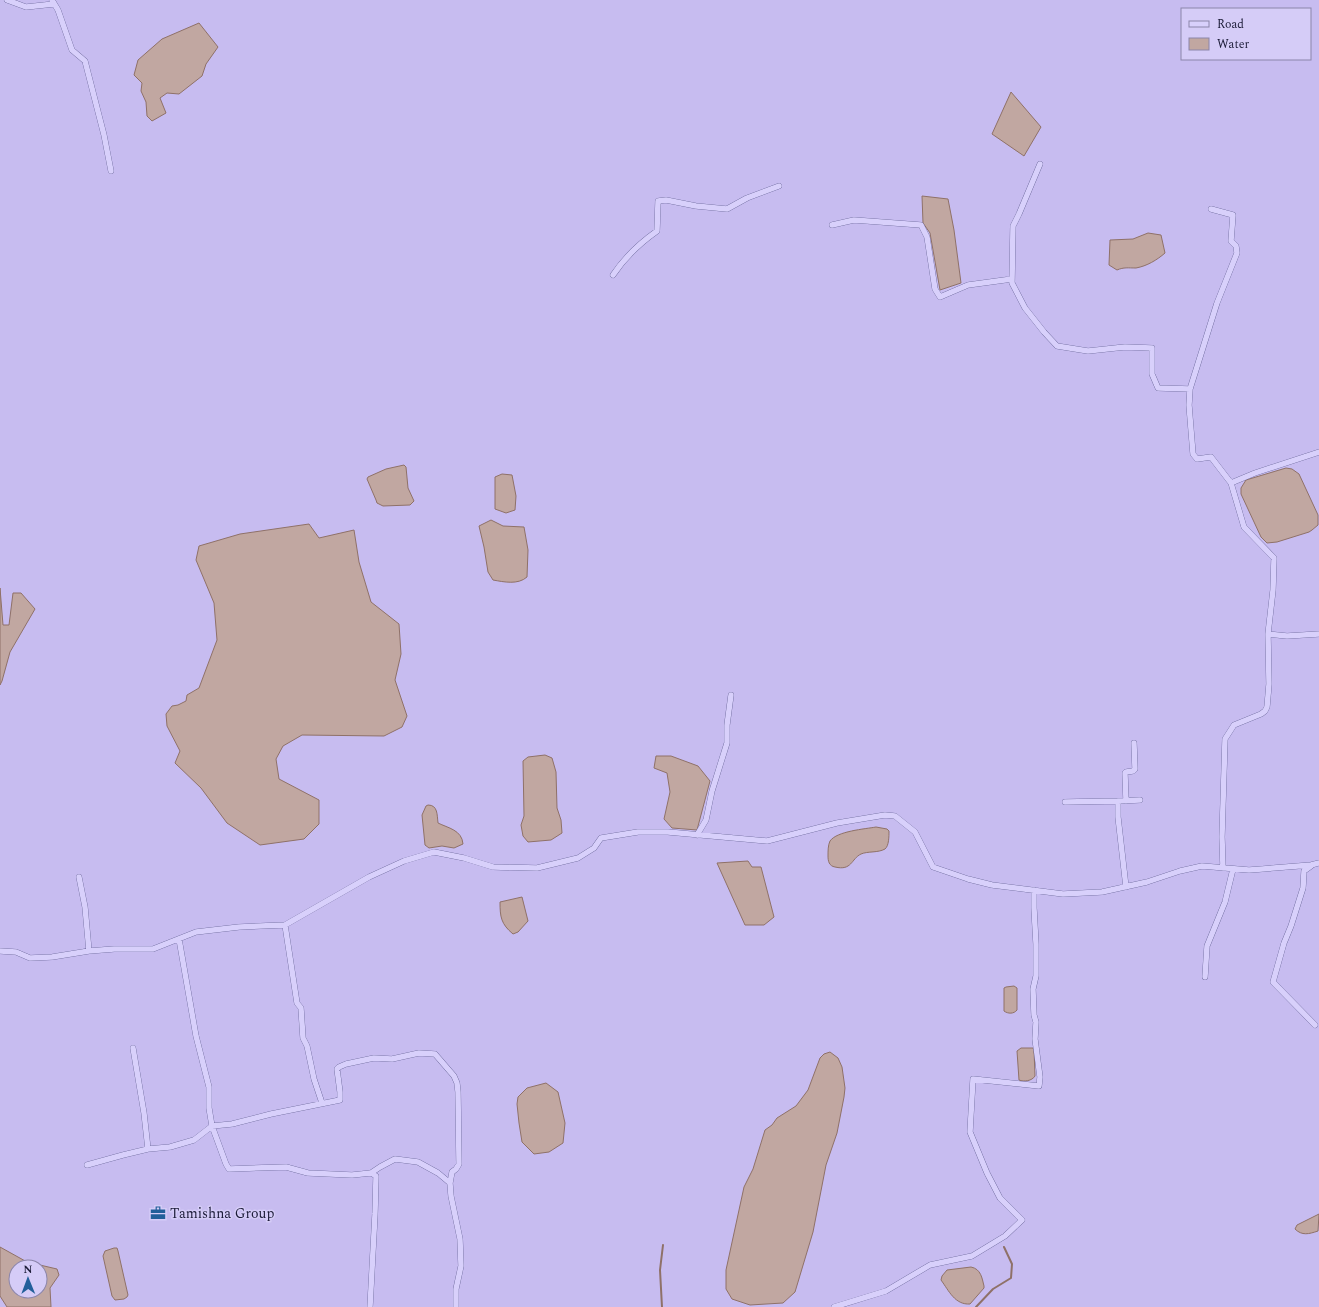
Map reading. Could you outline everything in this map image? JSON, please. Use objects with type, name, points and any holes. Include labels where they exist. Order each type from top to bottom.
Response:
[{"type":"street","points":[[7,0],[26,7],[53,2],[58,10],[72,50],[85,61],[111,171]]},
{"type":"street","points":[[25,0],[26,7]]},
{"type":"street","points":[[1040,164],[1013,226],[1012,283],[1025,308],[1057,346],[1088,351],[1125,347],[1152,348],[1152,374],[1158,388],[1190,389]]},
{"type":"street","points":[[614,275],[620,264],[640,244],[656,231],[658,201],[666,200],[696,206],[727,209],[747,198],[779,186]]},
{"type":"street","points":[[1211,209],[1233,215],[1231,241],[1236,246],[1237,253],[1217,303],[1190,389],[1189,405],[1193,454],[1197,459],[1211,457],[1231,483],[1244,527],[1274,558],[1268,634],[1269,684],[1267,707],[1261,714],[1234,725],[1225,739],[1222,830],[1223,868]]},
{"type":"street","points":[[832,225],[854,220],[922,225],[927,237],[935,289],[940,297],[968,285],[1012,279]]},
{"type":"street","points":[[1231,483],[1255,473],[1319,452]]},
{"type":"street","points":[[1268,634],[1287,636],[1319,634]]},
{"type":"street","points":[[697,835],[706,820],[712,791],[727,743],[727,725],[732,695]]},
{"type":"street","points":[[1126,801],[1125,773],[1135,769],[1134,742]]},
{"type":"street","points":[[1065,802],[1140,800]]},
{"type":"street","points":[[1118,801],[1118,817],[1126,887]]},
{"type":"street","points":[[0,951],[16,952],[30,958],[52,957],[88,951],[114,949],[152,949],[196,932],[239,927],[285,925],[369,877],[404,861],[434,852],[464,858],[493,867],[537,868],[578,858],[594,848],[601,838],[638,832],[668,832],[767,841],[837,823],[885,815],[895,816],[915,832],[933,866],[968,879],[992,885],[1063,894],[1102,892],[1147,882],[1180,871],[1202,866],[1250,870],[1311,866]]},
{"type":"street","points":[[1315,1025],[1273,982],[1284,943],[1303,888],[1304,871],[1319,863]]},
{"type":"street","points":[[1205,978],[1207,946],[1226,902],[1233,869]]},
{"type":"street","points":[[79,877],[82,886],[88,951]]},
{"type":"street","points":[[834,1307],[886,1291],[930,1265],[972,1256],[1005,1236],[1022,1220],[1000,1198],[987,1173],[970,1132],[973,1079],[1039,1086],[1040,1077],[1035,1039],[1036,1022],[1034,1015],[1033,989],[1036,976],[1034,890]]},
{"type":"street","points":[[285,925],[297,1002],[301,1008],[303,1038],[307,1046],[314,1080],[322,1103]]},
{"type":"street","points":[[179,939],[196,1036],[208,1087],[212,1126],[229,1169],[286,1168],[308,1173],[352,1175],[371,1173],[395,1159],[418,1162],[438,1172],[450,1182]]},
{"type":"street","points":[[133,1048],[144,1113],[148,1149]]},
{"type":"street","points":[[87,1165],[148,1149],[170,1147],[194,1140],[212,1126],[232,1124],[340,1100],[337,1069],[356,1061],[374,1058],[392,1059],[419,1053],[436,1054],[454,1076],[458,1092],[458,1167],[452,1172],[450,1182],[451,1196],[460,1239],[461,1266],[456,1289],[456,1307]]},
{"type":"street","points":[[370,1307],[376,1214],[376,1176],[371,1173]]},
{"type":"water","points":[[199,23],[218,47],[206,64],[202,76],[179,94],[167,93],[160,98],[166,113],[152,121],[147,116],[146,102],[141,91],[142,83],[134,75],[138,60],[162,39]]},
{"type":"water","points":[[1011,92],[1041,127],[1024,156],[992,134]]},
{"type":"water","points":[[922,196],[948,199],[954,230],[961,283],[940,290],[930,233],[923,223]]},
{"type":"water","points":[[1148,233],[1161,235],[1165,253],[1162,256],[1148,264],[1136,268],[1124,268],[1117,270],[1109,265],[1110,240],[1133,239]]},
{"type":"water","points":[[404,465],[406,467],[408,488],[414,501],[410,505],[383,506],[377,503],[367,479],[368,477],[386,469]]},
{"type":"water","points":[[1286,468],[1292,469],[1299,474],[1318,515],[1318,525],[1309,532],[1277,542],[1267,543],[1261,537],[1241,494],[1241,488],[1246,480]]},
{"type":"water","points":[[502,474],[512,475],[516,496],[515,510],[506,513],[495,509],[495,477]]},
{"type":"water","points":[[491,520],[503,526],[524,527],[528,550],[527,577],[523,580],[515,582],[502,582],[493,580],[488,572],[479,526]]},
{"type":"water","points":[[309,524],[319,538],[354,530],[359,562],[371,602],[399,624],[401,654],[395,680],[407,716],[402,727],[384,736],[302,735],[283,746],[276,759],[279,779],[319,800],[319,824],[304,839],[260,845],[227,823],[201,788],[175,763],[180,751],[167,726],[166,714],[172,706],[186,701],[187,695],[199,688],[217,640],[214,603],[196,560],[199,546],[240,534]]},
{"type":"water","points":[[0,588],[3,625],[9,625],[13,593],[21,593],[35,609],[10,652],[0,685]]},
{"type":"water","points":[[545,755],[552,758],[556,772],[557,808],[561,820],[562,833],[551,840],[528,842],[523,836],[521,825],[524,816],[523,761],[528,757]]},
{"type":"water","points":[[656,756],[671,756],[698,766],[710,781],[697,830],[672,828],[664,819],[670,792],[667,773],[654,768]]},
{"type":"water","points":[[428,805],[434,807],[437,814],[438,823],[457,833],[462,839],[463,844],[454,848],[442,846],[429,848],[425,845],[422,815],[426,806]]},
{"type":"water","points":[[876,827],[887,829],[889,831],[888,843],[885,849],[861,854],[851,864],[845,867],[835,867],[830,864],[828,858],[828,846],[830,841],[845,833]]},
{"type":"water","points":[[748,861],[752,867],[761,867],[774,917],[764,925],[745,925],[717,863]]},
{"type":"water","points":[[522,897],[528,921],[518,932],[513,934],[502,920],[500,902]]},
{"type":"water","points":[[1014,986],[1017,988],[1017,1010],[1013,1013],[1007,1013],[1004,1011],[1004,988]]},
{"type":"water","points":[[1021,1048],[1033,1048],[1034,1050],[1035,1076],[1028,1081],[1019,1080],[1017,1051]]},
{"type":"water","points":[[830,1052],[838,1058],[842,1067],[845,1088],[844,1097],[837,1133],[826,1165],[813,1232],[795,1292],[783,1303],[750,1305],[732,1299],[726,1289],[726,1270],[744,1187],[753,1169],[765,1130],[772,1125],[777,1118],[796,1106],[808,1090],[820,1058],[824,1054]]},
{"type":"water","points":[[546,1083],[558,1092],[565,1123],[563,1143],[549,1152],[534,1154],[522,1142],[517,1104],[518,1097],[527,1088]]},
{"type":"water","points":[[1319,1214],[1318,1231],[1306,1234],[1300,1233],[1295,1229],[1297,1225]]},
{"type":"water","points":[[0,1247],[22,1259],[8,1259],[8,1299],[48,1299],[48,1267],[57,1269],[59,1275],[50,1288],[51,1307],[7,1307],[0,1296]]},
{"type":"water","points":[[117,1248],[118,1251],[128,1295],[124,1299],[115,1300],[112,1296],[103,1256],[105,1251]]},
{"type":"water","points":[[971,1267],[979,1272],[982,1277],[984,1288],[970,1304],[965,1304],[956,1300],[941,1280],[942,1276],[947,1270]]},
{"type":"waterway","points":[[662,1307],[660,1270],[663,1245]]},
{"type":"waterway","points":[[976,1307],[993,1289],[1011,1278],[1012,1264],[1004,1247]]},
{"type":"place","name":"Tamishna Group","points":[[158,1213]]}]
